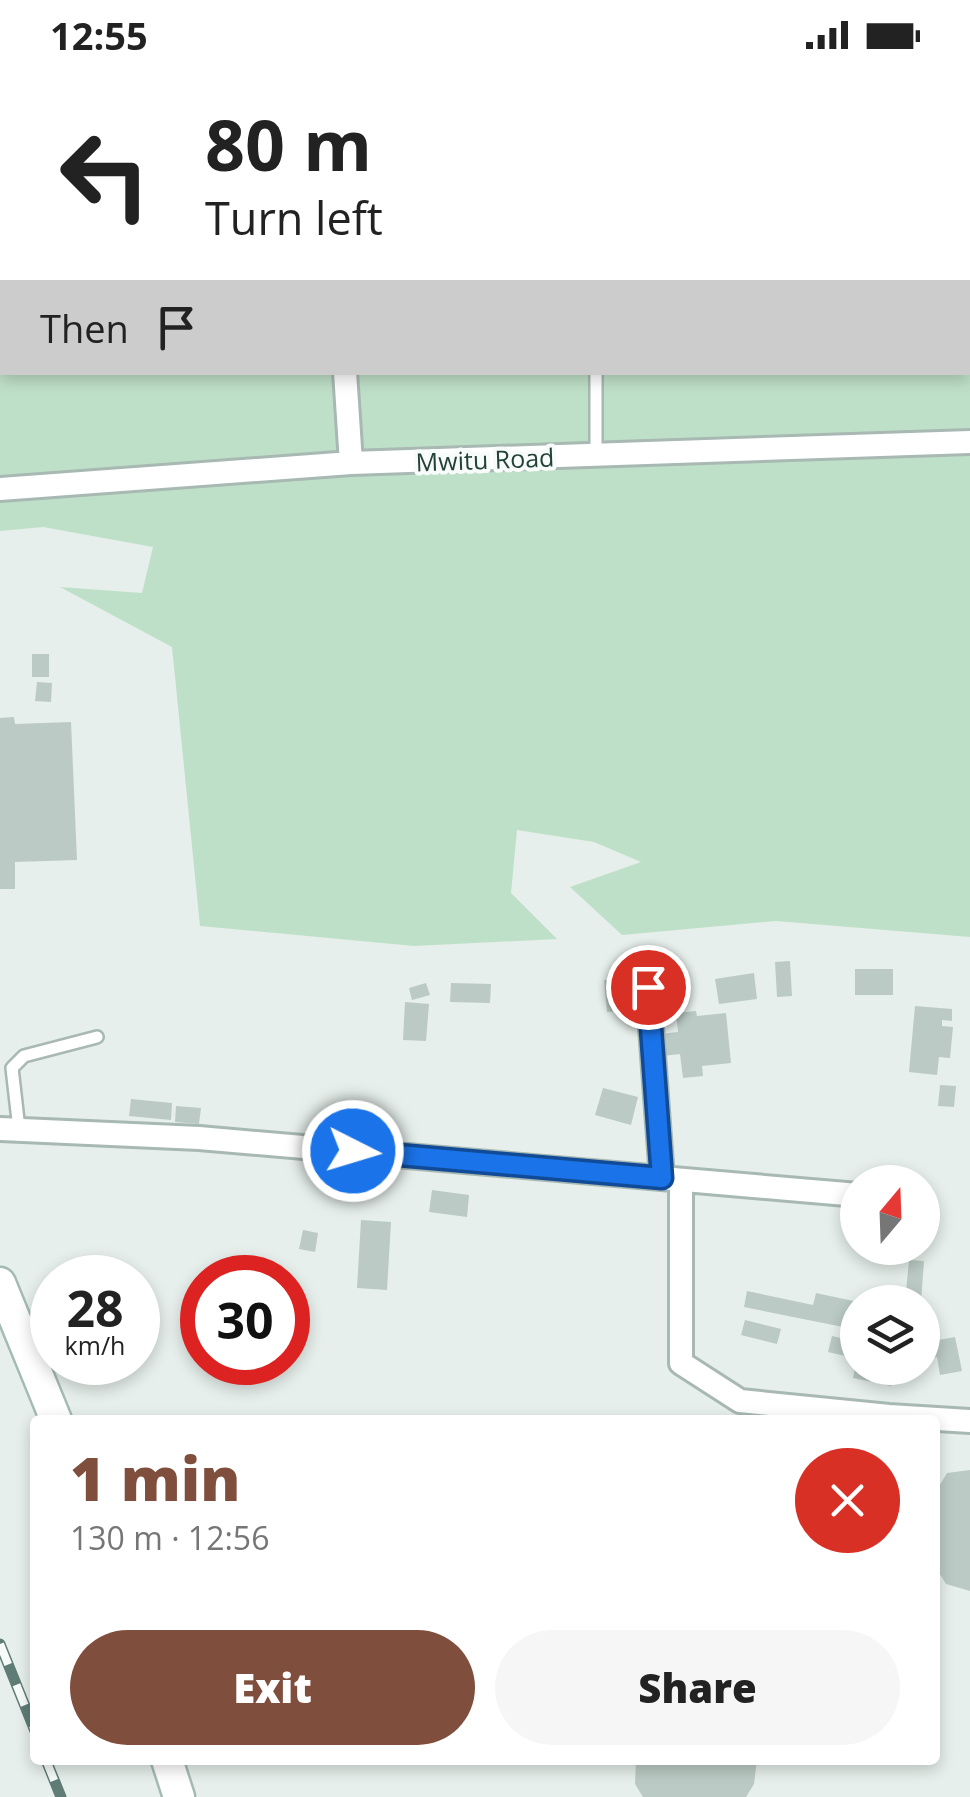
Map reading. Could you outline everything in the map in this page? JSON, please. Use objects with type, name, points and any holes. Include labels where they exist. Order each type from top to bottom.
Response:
[{"type":"main road","points":[[0,1283],[54,1415]]},
{"type":"main road","points":[[168,1765],[180,1797]]},
{"type":"street","points":[[346,375],[351,463]]},
{"type":"street","name":"Mwitu Road","points":[[0,489],[351,463],[970,442]]},
{"type":"street","points":[[648,987],[672,1179],[682,1363],[740,1401],[879,1415]]},
{"type":"street","points":[[10,1129],[199,1138],[840,1193]]},
{"type":"street","points":[[940,1419],[970,1421]]},
{"type":"lane","points":[[596,375],[596,456]]},
{"type":"lane","points":[[10,1129],[12,1068],[24,1056],[97,1037]]},
{"type":"green space","points":[[0,375],[970,375],[970,937],[776,921],[622,935],[570,887],[641,862],[594,842],[517,830],[511,893],[557,939],[414,946],[200,926],[172,647],[60,587],[142,593],[153,547],[43,527],[0,531]]},
{"type":"building","points":[[32,654],[49,654],[49,677],[32,677]]},
{"type":"building","points":[[37,682],[52,683],[51,702],[35,701]]},
{"type":"building","points":[[14,717],[15,724],[71,722],[77,860],[15,862],[15,889],[0,889],[0,718]]},
{"type":"building","points":[[790,961],[792,996],[777,997],[775,962]]},
{"type":"building","points":[[855,969],[893,969],[893,995],[855,995]]},
{"type":"building","points":[[754,973],[757,999],[719,1004],[715,979]]},
{"type":"building","points":[[634,977],[637,1010],[607,1012],[604,980]]},
{"type":"building","points":[[426,983],[430,995],[412,1000],[409,988]]},
{"type":"building","points":[[451,983],[491,984],[490,1003],[450,1002]]},
{"type":"building","points":[[405,1002],[429,1004],[426,1041],[403,1040]]},
{"type":"building","points":[[915,1006],[952,1009],[952,1021],[942,1020],[942,1026],[953,1027],[950,1058],[939,1057],[937,1075],[909,1072]]},
{"type":"building","points":[[696,1011],[697,1016],[726,1013],[731,1063],[702,1066],[703,1076],[683,1078],[680,1054],[662,1056],[660,1034],[678,1032],[676,1013]]},
{"type":"building","points":[[940,1085],[956,1086],[954,1107],[938,1106]]},
{"type":"building","points":[[603,1088],[638,1097],[631,1125],[595,1115]]},
{"type":"building","points":[[131,1099],[172,1103],[171,1120],[129,1116]]},
{"type":"building","points":[[176,1106],[201,1108],[199,1124],[175,1122]]},
{"type":"building","points":[[432,1190],[469,1195],[467,1217],[429,1212]]},
{"type":"building","points":[[361,1220],[391,1222],[387,1290],[357,1288]]},
{"type":"building","points":[[303,1230],[318,1233],[315,1252],[299,1249]]},
{"type":"building","points":[[909,1265],[924,1265],[922,1285],[907,1285]]},
{"type":"building","points":[[747,1291],[813,1305],[816,1293],[840,1298],[840,1326],[744,1307]]},
{"type":"building","points":[[745,1320],[781,1329],[777,1344],[741,1335]]},
{"type":"building","points":[[832,1336],[840,1338],[840,1355],[828,1352]]},
{"type":"building","points":[[955,1337],[962,1371],[940,1375],[940,1340]]},
{"type":"building","points":[[970,1470],[970,1591],[946,1584],[940,1574],[940,1485],[947,1473]]},
{"type":"building","points":[[636,1765],[756,1765],[754,1784],[746,1797],[643,1797],[635,1784]]},
{"type":"railway","points":[[0,1644],[30,1719]]},
{"type":"railway","points":[[48,1765],[61,1797]]},
{"type":"route","points":[[353,1151],[662,1178],[648,987]]}]
